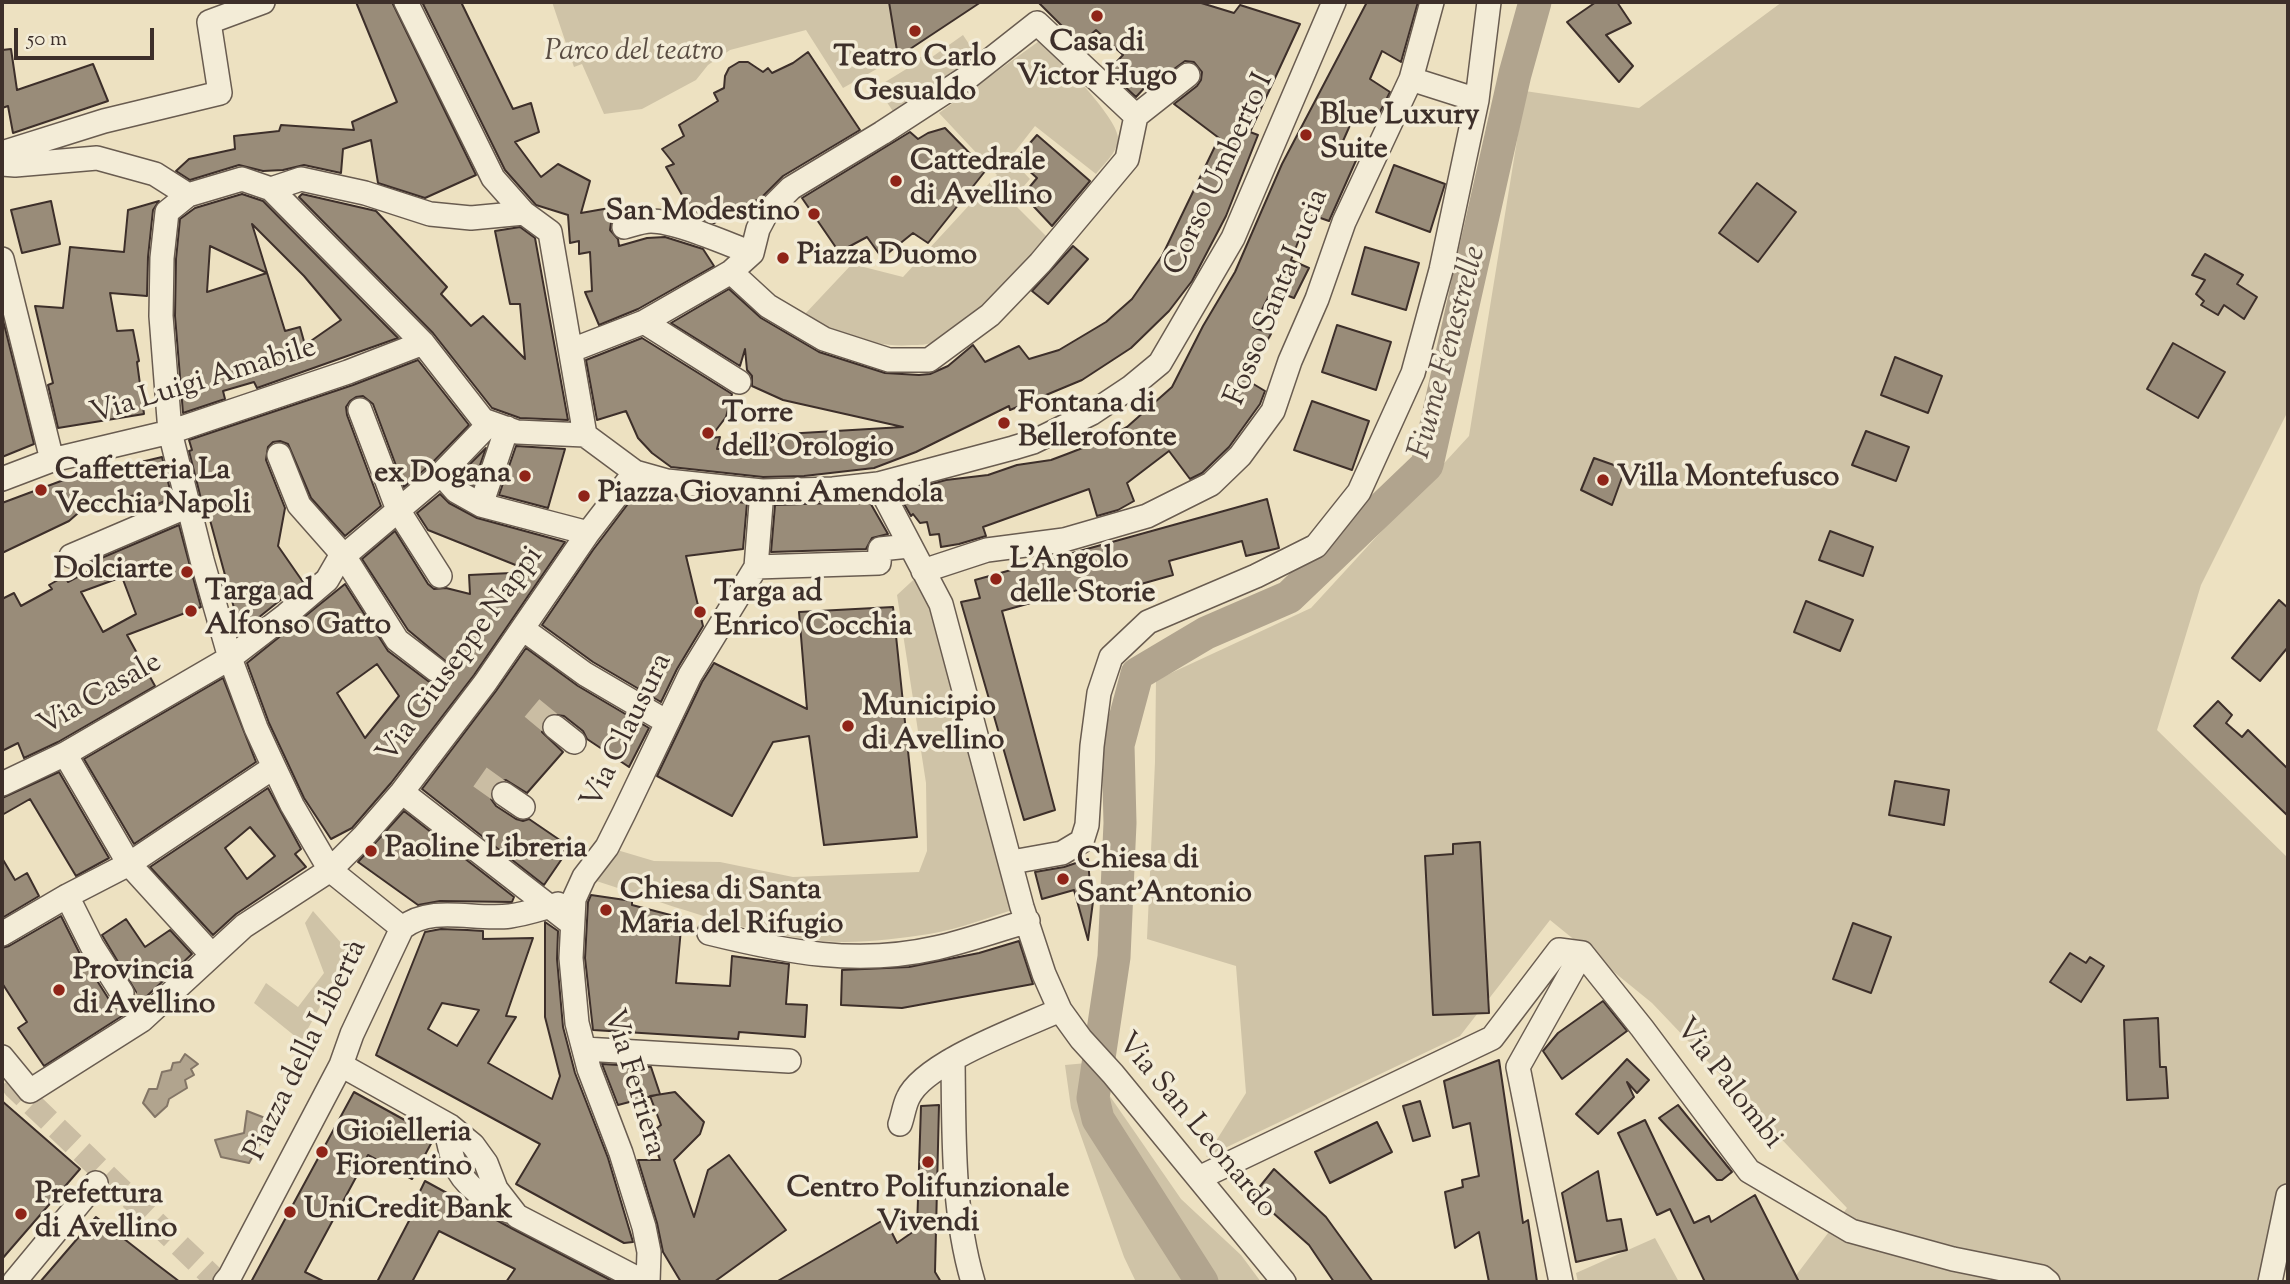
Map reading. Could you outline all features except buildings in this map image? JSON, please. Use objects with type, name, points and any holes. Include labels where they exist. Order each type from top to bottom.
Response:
[{"type":"street","points":[[2,153],[104,121],[220,93],[206,12],[263,2]]},
{"type":"street","points":[[406,2],[493,178],[524,213],[550,232],[585,435]]},
{"type":"street","name":"Corso Umberto I","points":[[635,472],[667,481],[762,491],[878,484],[1033,442],[1092,413],[1131,387],[1160,363],[1233,239],[1334,2]]},
{"type":"street","name":"Fosso Santa Lucia","points":[[923,571],[987,550],[1064,540],[1147,516],[1211,484],[1240,456],[1273,411],[1344,222],[1411,79],[1433,2]]},
{"type":"street","points":[[1012,862],[1062,853],[1082,841],[1087,825],[1092,746],[1099,693],[1111,657],[1148,622],[1256,576],[1316,546],[1359,492],[1413,373],[1441,270],[1476,100],[1489,2]]},
{"type":"street","points":[[572,349],[644,322],[731,272],[752,253],[758,229],[767,212],[791,188],[971,75],[1037,23],[1136,116]]},
{"type":"street","points":[[731,272],[768,306],[824,339],[889,360],[929,360],[990,315],[1040,263],[1127,159],[1136,116],[1188,75]]},
{"type":"street","points":[[1411,79],[1476,100]]},
{"type":"street","points":[[2,164],[97,158],[155,174],[188,195]]},
{"type":"street","points":[[330,870],[292,805],[256,728],[230,659],[188,506],[170,432],[161,316],[162,258],[167,212],[188,195],[242,179],[271,189],[423,343],[483,420],[517,432],[585,435],[635,472]]},
{"type":"street","points":[[271,189],[301,179],[365,193],[430,214],[471,218],[524,213]]},
{"type":"street","points":[[624,227],[652,221],[693,230],[752,253]]},
{"type":"street","points":[[2,259],[52,460]]},
{"type":"street","points":[[644,322],[739,382]]},
{"type":"street","name":"Via Luigi Amabile","points":[[2,479],[52,460],[170,432],[348,372],[423,343]]},
{"type":"street","points":[[360,410],[398,510],[440,576]]},
{"type":"street","points":[[481,505],[499,425]]},
{"type":"street","name":"Via Casale","points":[[2,784],[65,754],[230,659],[327,580],[338,561],[499,425]]},
{"type":"street","points":[[279,455],[299,506],[344,556],[397,640],[436,670]]},
{"type":"street","name":"Via Giuseppe Nappi","points":[[5,1069],[30,1091],[142,1019],[244,926],[330,870],[402,792],[485,683],[588,533],[635,472]]},
{"type":"street","points":[[441,474],[456,491],[481,505],[588,533]]},
{"type":"street","name":"Via San Leonardo","points":[[878,484],[941,604],[1022,907],[1044,974],[1060,1010],[1081,1039],[1113,1073],[1284,1282]]},
{"type":"street","points":[[762,491],[756,567],[879,563],[880,549],[909,546]]},
{"type":"street","points":[[71,556],[188,506]]},
{"type":"street","name":"Via Clausura","points":[[575,899],[584,877],[607,846],[641,781],[714,622],[756,567]]},
{"type":"street","points":[[523,629],[585,674],[667,722]]},
{"type":"street","points":[[555,727],[574,742]]},
{"type":"street","points":[[65,754],[129,864],[211,954]]},
{"type":"street","points":[[2,934],[66,896],[129,864],[274,767]]},
{"type":"street","points":[[402,792],[572,924]]},
{"type":"street","points":[[504,794],[523,807]]},
{"type":"street","name":"Piazza della Libertà","points":[[225,1282],[341,1065],[352,1034],[402,928],[330,870]]},
{"type":"street","points":[[522,913],[525,888]]},
{"type":"street","points":[[66,896],[92,946],[122,993]]},
{"type":"street","points":[[402,928],[430,915],[509,916],[575,899]]},
{"type":"street","name":"Via Ferriera","points":[[575,899],[571,958],[577,1023],[644,1227],[649,1252],[646,1282]]},
{"type":"street","points":[[709,933],[764,947],[823,956],[888,955],[935,948],[1028,921]]},
{"type":"street","points":[[1199,1178],[1492,1038],[1559,950],[1582,953],[1518,1067],[1561,1282]]},
{"type":"street","name":"Via Palombi","points":[[1582,953],[1749,1171],[1851,1231],[1953,1259],[2042,1278],[2048,1282]]},
{"type":"street","points":[[900,1124],[908,1096],[927,1076],[953,1059],[1060,1010]]},
{"type":"street","points":[[584,1049],[789,1061]]},
{"type":"street","points":[[953,1059],[954,1149],[965,1256],[973,1282]]},
{"type":"street","points":[[341,1065],[450,1126],[473,1146],[486,1163],[496,1189],[517,1216],[646,1282]]},
{"type":"street","points":[[13,1282],[96,1183]]},
{"type":"street","points":[[2270,1282],[2288,1196]]},
{"type":"green space","name":"Parco del teatro","points":[[552,2],[889,2],[898,57],[843,88],[806,30],[730,50],[708,65],[696,80],[642,109],[604,114],[582,64],[574,67]]},
{"type":"green space","points":[[1782,2],[2288,2],[2288,411],[2201,585],[2157,730],[2288,858],[2288,1182],[2266,1282],[1791,1282],[1847,1208],[1652,1003],[1550,920],[1460,1036],[1206,1157],[1246,1093],[1236,966],[1147,939],[1156,680],[1311,608],[1469,436],[1525,91],[1639,108]]},
{"type":"green space","points":[[963,35],[979,59],[936,85],[925,84],[920,97],[894,113],[877,87],[908,68],[917,57],[932,57]]},
{"type":"green space","points":[[1042,39],[1108,116],[1118,137],[1114,152],[1096,174],[1035,126],[1010,158],[1030,179],[1011,201],[1048,238],[978,310],[931,343],[898,345],[870,342],[805,318],[805,314],[852,264],[903,277],[997,175],[939,113]]},
{"type":"green space","points":[[923,571],[1022,907],[941,932],[835,942],[792,937],[732,924],[584,877],[607,847],[654,861],[720,862],[793,877],[919,872],[927,851],[926,783],[897,595]]},
{"type":"green space","points":[[313,911],[350,953],[301,1041],[254,1003],[266,983],[298,1007],[324,973],[305,923]]},
{"type":"green space","points":[[1087,1063],[1181,1199],[1241,1255],[1261,1282],[1136,1282],[1124,1257],[1071,1108],[1065,1065]]},
{"type":"green space","points":[[1655,1238],[1679,1282],[1578,1282],[1576,1273]]},
{"type":"shaded area","points":[[185,1054],[198,1064],[191,1069],[194,1075],[185,1080],[187,1088],[169,1099],[167,1106],[155,1117],[143,1103],[149,1089],[157,1089],[162,1072],[171,1070],[173,1063],[180,1062]]},
{"type":"shaded area","points":[[247,1111],[273,1121],[249,1163],[221,1157],[215,1140],[244,1133]]},
{"type":"waterway","name":"Fiume Fenestrelle","points":[[1202,1282],[1098,1119],[1093,1098],[1114,957],[1120,823],[1118,745],[1137,674],[1206,633],[1289,597],[1427,465],[1515,74],[1535,2]]},
{"type":"tunnel","points":[[532,708],[555,727]]},
{"type":"tunnel","points":[[480,777],[504,794]]},
{"type":"tunnel","points":[[122,993],[140,1018]]},
{"type":"tunnel","points":[[9,1080],[218,1282]]},
{"type":"place","name":"Casa di Victor Hugo","points":[[1097,16]]},
{"type":"place","name":"Teatro Carlo Gesualdo","points":[[915,31]]},
{"type":"place","name":"Blue Luxury Suite","points":[[1306,135]]},
{"type":"place","name":"Cattedrale di Avellino","points":[[896,181]]},
{"type":"place","name":"San Modestino","points":[[814,214]]},
{"type":"place","name":"Piazza Duomo","points":[[783,258]]},
{"type":"place","name":"Fontana di Bellerofonte","points":[[1004,423]]},
{"type":"place","name":"Torre dell'Orologio","points":[[708,433]]},
{"type":"place","name":"ex Dogana","points":[[525,476]]},
{"type":"place","name":"Villa Montefusco","points":[[1603,480]]},
{"type":"place","name":"Caffetteria La Vecchia Napoli","points":[[41,490]]},
{"type":"place","name":"Piazza Giovanni Amendola","points":[[584,496]]},
{"type":"place","name":"Dolciarte","points":[[187,572]]},
{"type":"place","name":"L'Angolo delle Storie","points":[[996,579]]},
{"type":"place","name":"Targa ad Alfonso Gatto","points":[[191,611]]},
{"type":"place","name":"Targa ad Enrico Cocchia","points":[[700,612]]},
{"type":"place","name":"Municipio di Avellino","points":[[848,726]]},
{"type":"place","name":"Paoline Libreria","points":[[371,851]]},
{"type":"place","name":"Chiesa di Sant'Antonio","points":[[1063,879]]},
{"type":"place","name":"Chiesa di Santa Maria del Rifugio","points":[[606,910]]},
{"type":"place","name":"Provincia di Avellino","points":[[59,990]]},
{"type":"place","name":"Gioielleria Fiorentino","points":[[322,1152]]},
{"type":"place","name":"Centro Polifunzionale Vivendi","points":[[928,1162]]},
{"type":"place","name":"UniCredit Bank","points":[[290,1212]]},
{"type":"place","name":"Prefettura di Avellino","points":[[21,1214]]}]
